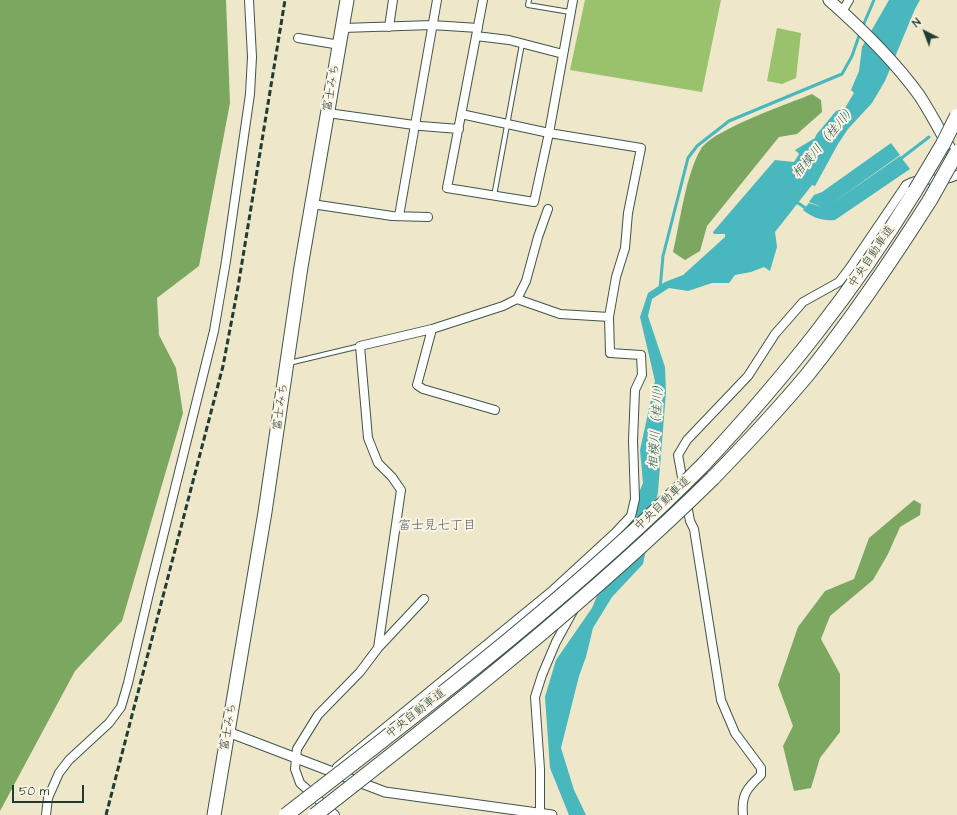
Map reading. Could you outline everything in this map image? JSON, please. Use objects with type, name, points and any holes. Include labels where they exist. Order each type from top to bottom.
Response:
[{"type":"highway","name":"富士みち","points":[[214,815],[265,512],[312,204],[348,0]]},
{"type":"highway","name":"中央自動車道","points":[[286,815],[425,707],[543,611],[642,525],[704,464],[754,410],[832,315],[862,274],[915,191],[943,144],[957,116]]},
{"type":"highway","name":"中央自動車道","points":[[315,815],[435,721],[562,617],[669,522],[713,478],[773,414],[842,330],[879,279],[930,200],[957,152]]},
{"type":"main road","points":[[829,0],[846,15],[899,69],[920,97],[957,161]]},
{"type":"street","points":[[46,815],[48,798],[59,773],[69,760],[109,723],[121,707],[128,683],[150,585],[191,429],[216,323],[250,94],[252,57],[249,0]]},
{"type":"street","points":[[388,26],[393,0]]},
{"type":"street","points":[[399,216],[437,0]]},
{"type":"street","points":[[483,0],[447,188],[534,202],[549,133],[572,0]]},
{"type":"street","points":[[846,15],[849,0]]},
{"type":"street","points":[[343,28],[432,25],[477,32],[563,54]]},
{"type":"street","points":[[298,38],[340,45]]},
{"type":"street","points":[[328,113],[414,125],[459,129]]},
{"type":"street","points":[[332,771],[547,595],[615,533],[631,516],[634,499],[633,441],[635,390],[642,375],[641,355],[610,353],[609,317],[616,277],[625,248],[628,213],[641,148],[549,133],[462,114]]},
{"type":"street","points":[[743,815],[742,807],[747,789],[761,775],[761,768],[735,733],[721,700],[694,529],[690,521],[678,455],[687,440],[748,376],[775,334],[803,302],[839,282],[906,185],[911,181],[951,178],[957,174]]},
{"type":"street","points":[[312,204],[399,216],[428,217]]},
{"type":"street","points":[[517,300],[526,281],[538,237],[548,209]]},
{"type":"street","points":[[378,648],[401,490],[378,463],[368,438],[360,346],[432,329],[517,300],[560,314],[609,317]]},
{"type":"street","points":[[432,329],[417,385],[423,389],[495,410]]},
{"type":"street","points":[[536,814],[540,769],[536,697],[542,675],[556,642],[615,533]]},
{"type":"street","points":[[334,815],[300,783],[295,769],[297,749],[318,715],[360,672],[378,648],[424,599]]},
{"type":"street","points":[[228,732],[385,792],[552,815]]},
{"type":"lane","points":[[529,0],[528,5],[570,12]]},
{"type":"lane","points":[[494,196],[522,43]]},
{"type":"lane","points":[[287,364],[360,346]]},
{"type":"green space","points":[[0,0],[226,0],[230,103],[199,266],[157,298],[159,335],[176,368],[183,413],[122,621],[75,671],[0,811]]},
{"type":"green space","points":[[585,0],[721,0],[702,92],[570,70]]},
{"type":"green space","points":[[777,28],[801,33],[796,78],[782,84],[767,81]]},
{"type":"green space","points":[[812,94],[821,100],[822,112],[797,134],[779,137],[707,226],[700,251],[685,260],[673,252],[687,184],[701,149],[720,133],[736,125]]},
{"type":"green space","points":[[914,500],[921,504],[920,515],[900,527],[888,554],[873,580],[830,616],[821,639],[840,674],[840,732],[820,758],[811,788],[794,791],[783,746],[793,726],[778,685],[798,627],[825,591],[854,579],[869,538]]},
{"type":"water","name":"相模川（桂川）","points":[[889,0],[920,0],[885,81],[872,103],[848,129],[815,186],[812,185],[775,232],[777,247],[770,271],[764,267],[751,272],[735,275],[729,283],[712,283],[688,291],[669,288],[652,299],[648,316],[665,367],[666,392],[658,492],[643,564],[612,597],[593,628],[586,657],[579,676],[561,748],[574,790],[586,815],[569,815],[550,768],[545,697],[556,660],[592,608],[643,483],[640,450],[655,381],[640,317],[648,293],[665,282],[683,275],[725,237],[725,234],[714,234],[713,232],[775,160],[794,162],[799,154],[795,150],[815,138],[836,111],[845,108],[854,93],[851,90],[859,71],[862,47]]},
{"type":"water","points":[[891,143],[900,155],[830,205],[900,156],[910,169],[835,220],[818,218],[803,210],[809,203],[822,207],[809,202],[814,195],[822,192]]},
{"type":"waterway","points":[[862,28],[874,0]]},
{"type":"waterway","points":[[660,289],[663,256],[688,158],[697,146],[729,121],[842,74],[852,56],[860,33]]},
{"type":"waterway","points":[[899,160],[929,137]]},
{"type":"waterway","points":[[795,201],[807,209]]},
{"type":"railway","points":[[106,815],[223,366],[238,287],[285,0]]},
{"type":"district","name":"富士見七丁目","points":[[437,526]]}]
